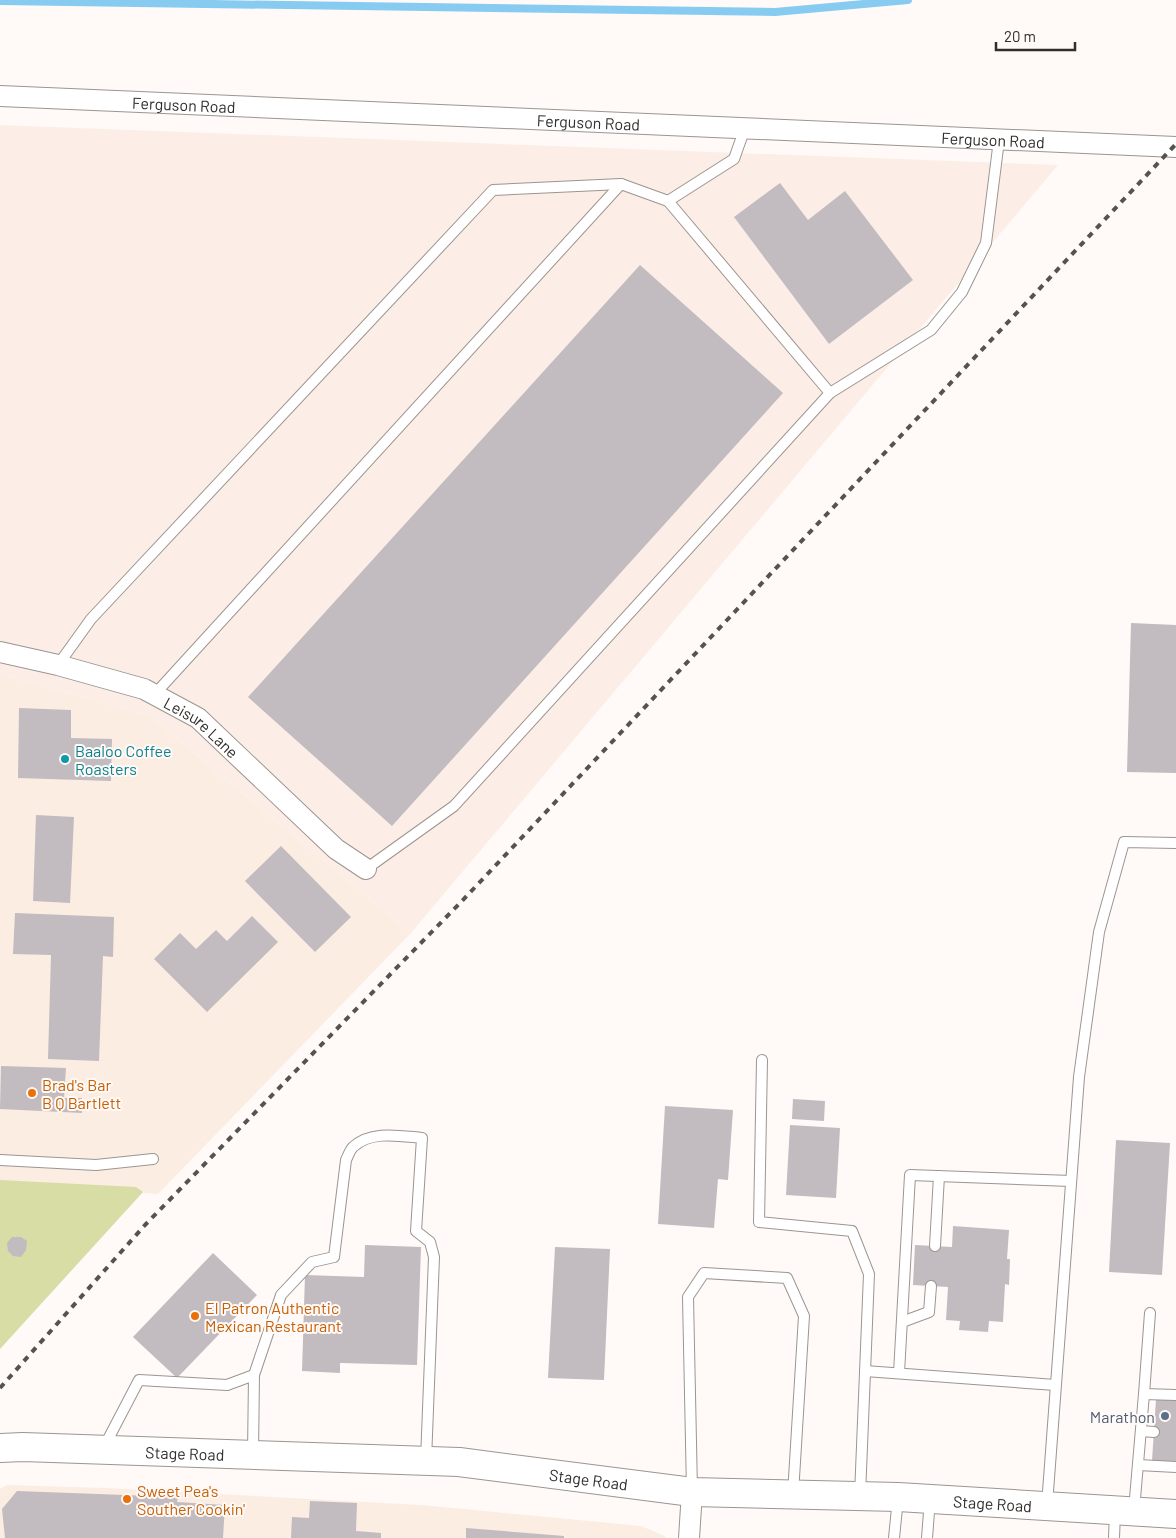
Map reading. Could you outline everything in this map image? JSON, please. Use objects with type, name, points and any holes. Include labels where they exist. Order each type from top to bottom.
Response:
[{"type":"main road","name":"Stage Road","points":[[11,1448],[459,1462],[692,1492],[898,1497],[1176,1514]]},
{"type":"main road","points":[[0,1464],[11,1448]]},
{"type":"street","name":"Ferguson Road","points":[[0,96],[1176,147]]},
{"type":"street","name":"Leisure Lane","points":[[0,652],[58,665],[144,689],[198,718],[336,849],[366,869]]},
{"type":"street","points":[[689,1538],[692,1492]]},
{"type":"lane","points":[[668,201],[734,159],[745,128]]},
{"type":"lane","points":[[366,869],[454,806],[830,393],[931,330],[962,292],[986,243],[999,140]]},
{"type":"lane","points":[[58,665],[91,619],[493,190],[621,184],[668,201],[830,393]]},
{"type":"lane","points":[[154,694],[621,184]]},
{"type":"lane","points":[[1046,1506],[1079,1077],[1099,932],[1124,842],[1176,843]]},
{"type":"lane","points":[[762,1060],[759,1222],[852,1231],[869,1274],[860,1496]]},
{"type":"lane","points":[[252,1455],[254,1375],[281,1295],[312,1262],[334,1257],[346,1160],[353,1147],[370,1138],[393,1135],[422,1138],[416,1231],[430,1242],[434,1257],[426,1461]]},
{"type":"lane","points":[[0,1160],[96,1165],[154,1159]]},
{"type":"lane","points":[[900,1373],[910,1175],[1071,1181]]},
{"type":"lane","points":[[934,1246],[940,1176]]},
{"type":"lane","points":[[692,1492],[688,1298],[704,1273],[787,1278],[804,1316],[793,1495]]},
{"type":"lane","points":[[902,1322],[929,1312],[931,1286]]},
{"type":"lane","points":[[1114,1538],[1125,1510],[1138,1465],[1150,1313]]},
{"type":"lane","points":[[865,1371],[1055,1385]]},
{"type":"lane","points":[[103,1450],[138,1380],[227,1385],[254,1375]]},
{"type":"lane","points":[[1144,1394],[1176,1396]]},
{"type":"lane","points":[[1141,1431],[1154,1432]]},
{"type":"lane","points":[[1138,1465],[1176,1467]]},
{"type":"lane","points":[[894,1538],[898,1497]]},
{"type":"lane","points":[[927,1538],[930,1499]]},
{"type":"shaded area","points":[[0,125],[1058,165],[411,933],[148,715],[0,674]]},
{"type":"shaded area","points":[[0,674],[148,715],[411,933],[158,1194],[0,1182]]},
{"type":"shaded area","points":[[7,1485],[107,1488],[421,1505],[641,1526],[666,1538],[0,1538],[0,1489]]},
{"type":"green space","points":[[0,1180],[136,1187],[143,1192],[0,1349]]},
{"type":"building","points":[[780,183],[808,220],[845,191],[913,280],[829,344],[734,217]]},
{"type":"building","points":[[640,265],[783,393],[392,826],[248,697]]},
{"type":"building","points":[[1131,623],[1176,625],[1176,773],[1127,772]]},
{"type":"building","name":"Baaloo Coffee Roasters","points":[[19,708],[71,710],[71,738],[112,739],[111,781],[18,778]]},
{"type":"building","points":[[36,815],[74,817],[70,903],[33,901]]},
{"type":"building","points":[[281,846],[351,917],[315,952],[245,881]]},
{"type":"building","points":[[15,913],[114,917],[113,957],[103,956],[99,1061],[48,1059],[51,955],[13,954]]},
{"type":"building","points":[[252,916],[278,942],[207,1012],[154,959],[180,933],[196,949],[216,930],[227,941]]},
{"type":"building","name":"Brad's Bar B Q Bartlett","points":[[1,1066],[66,1068],[64,1098],[82,1098],[82,1113],[0,1109]]},
{"type":"building","points":[[793,1099],[825,1101],[824,1121],[792,1119]]},
{"type":"building","points":[[665,1106],[733,1110],[728,1180],[718,1179],[714,1228],[658,1224]]},
{"type":"building","points":[[790,1125],[840,1128],[836,1198],[786,1195]]},
{"type":"building","points":[[1116,1140],[1170,1143],[1162,1275],[1109,1272]]},
{"type":"building","points":[[953,1226],[1009,1230],[1007,1259],[1010,1259],[1009,1285],[1005,1284],[1003,1322],[989,1321],[988,1332],[959,1330],[960,1321],[946,1320],[948,1287],[913,1285],[915,1245],[952,1247]]},
{"type":"building","points":[[12,1237],[21,1237],[27,1241],[26,1250],[21,1257],[13,1256],[8,1251],[7,1243]]},
{"type":"building","points":[[365,1245],[421,1247],[417,1365],[340,1363],[340,1373],[302,1371],[305,1275],[364,1277]]},
{"type":"building","points":[[555,1247],[610,1249],[604,1380],[548,1378]]},
{"type":"building","name":"El Patron Authentic Mexican Restaurant","points":[[213,1253],[257,1295],[177,1378],[133,1337]]},
{"type":"building","name":"Marathon","points":[[1156,1399],[1176,1400],[1176,1462],[1152,1461]]},
{"type":"building","points":[[17,1491],[178,1497],[177,1502],[225,1505],[223,1538],[5,1538],[2,1509]]},
{"type":"building","points":[[310,1501],[357,1503],[356,1531],[381,1533],[381,1538],[291,1538],[292,1517],[309,1518]]},
{"type":"building","points":[[466,1528],[564,1536],[564,1538],[466,1538]]},
{"type":"waterway","points":[[0,1],[775,12],[908,0]]},
{"type":"railway","points":[[0,1388],[145,1225],[462,901],[1176,144]]},
{"type":"place","name":"Baaloo Coffee Roasters","points":[[65,759]]},
{"type":"place","name":"Brad's Bar B Q Bartlett","points":[[32,1093]]},
{"type":"place","name":"El Patron Authentic Mexican Restaurant","points":[[195,1316]]},
{"type":"place","name":"Marathon","points":[[1165,1416]]},
{"type":"place","name":"Sweet Pea's Souther Cookin'","points":[[127,1499]]}]
